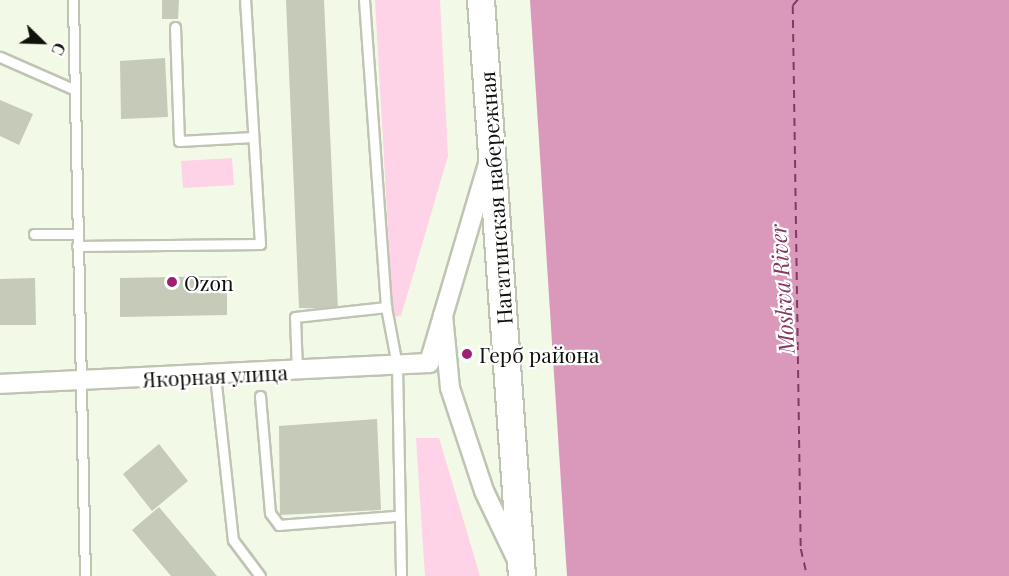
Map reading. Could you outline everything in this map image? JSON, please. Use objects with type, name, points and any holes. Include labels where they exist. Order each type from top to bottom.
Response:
[{"type":"street","name":"Нагатинская набережная","points":[[481,0],[522,573]]},
{"type":"street","points":[[450,388],[429,363],[468,223],[491,155]]},
{"type":"street","points":[[468,223],[478,214],[489,215],[496,229]]},
{"type":"street","points":[[443,315],[450,388],[484,491],[522,573]]},
{"type":"street","name":"Якорная улица","points":[[0,384],[429,363]]},
{"type":"street","points":[[484,491],[500,493],[515,478]]},
{"type":"lane","points":[[73,0],[73,89],[85,576]]},
{"type":"lane","points":[[77,246],[260,244],[245,0]]},
{"type":"lane","points":[[364,0],[386,307],[397,365],[397,516],[401,576]]},
{"type":"lane","points":[[175,27],[179,141],[253,137]]},
{"type":"lane","points":[[0,57],[73,89]]},
{"type":"lane","points":[[34,234],[77,234]]},
{"type":"lane","points":[[297,371],[295,316],[386,307]]},
{"type":"lane","points":[[215,375],[233,540],[260,576]]},
{"type":"lane","points":[[260,396],[270,513],[279,525],[397,516]]},
{"type":"shaded area","points":[[375,0],[440,0],[448,156],[401,316],[393,317]]},
{"type":"shaded area","points":[[232,158],[234,185],[183,188],[181,161]]},
{"type":"shaded area","points":[[416,438],[439,438],[480,576],[425,576]]},
{"type":"water","name":"Moskva River","points":[[530,0],[1009,0],[1009,576],[567,576]]},
{"type":"building","points":[[162,0],[179,0],[178,19],[162,19]]},
{"type":"building","points":[[286,0],[324,0],[338,309],[299,308]]},
{"type":"building","points":[[165,58],[168,117],[121,119],[120,61]]},
{"type":"building","points":[[0,100],[33,114],[19,145],[0,136]]},
{"type":"building","points":[[227,276],[227,315],[120,317],[120,278]]},
{"type":"building","points":[[35,278],[36,325],[0,325],[0,279]]},
{"type":"building","points":[[377,419],[381,510],[280,515],[279,426]]},
{"type":"building","points":[[159,444],[188,481],[152,511],[123,474]]},
{"type":"building","points":[[159,507],[217,576],[171,576],[132,530]]},
{"type":"ferry route","points":[[798,0],[793,6],[801,549],[807,576]]},
{"type":"place","name":"Ozon","points":[[172,282]]},
{"type":"place","name":"Герб района","points":[[467,354]]}]
